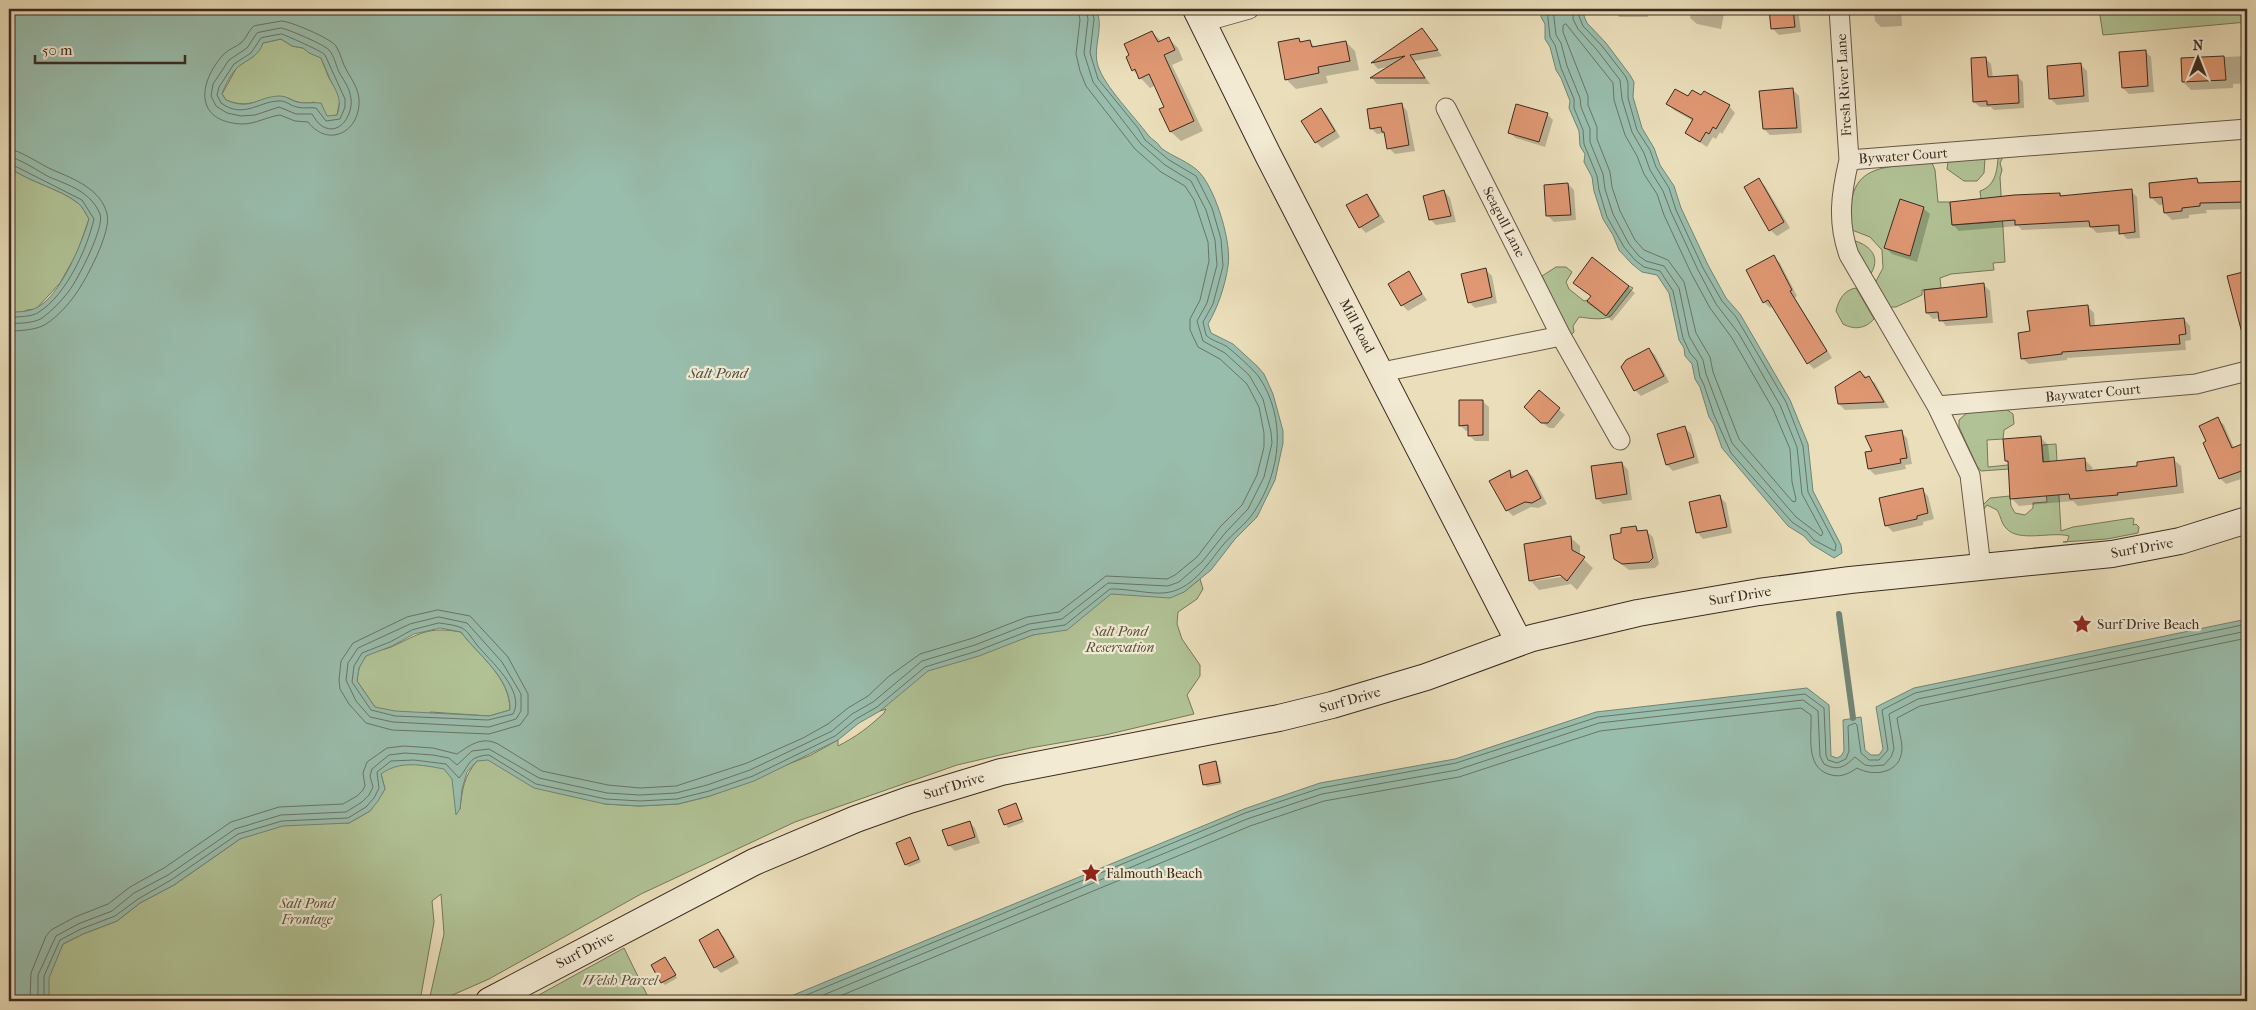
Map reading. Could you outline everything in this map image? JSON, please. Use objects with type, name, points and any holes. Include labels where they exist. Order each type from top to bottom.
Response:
[{"type":"main road","name":"Mill Road","points":[[1200,15],[1268,155],[1382,372],[1519,642]]},
{"type":"main road","name":"Surf Drive","points":[[488,1001],[754,862],[856,819],[908,800],[1001,772],[1279,718],[1332,705],[1426,677],[1519,642],[1638,613],[1759,592],[1981,567],[2063,560],[2145,548],[2180,541],[2247,520]]},
{"type":"street","points":[[1200,15],[1249,9]]},
{"type":"street","name":"Fresh River Lane","points":[[1839,9],[1848,160]]},
{"type":"street","name":"Seagull Lane","points":[[1446,108],[1561,336],[1620,440]]},
{"type":"street","name":"Bywater Court","points":[[1981,567],[1972,481],[1938,406],[1849,255],[1844,242],[1841,227],[1840,197],[1848,160],[2247,129]]},
{"type":"street","points":[[1382,372],[1561,336]]},
{"type":"street","name":"Baywater Court","points":[[1938,406],[2196,384],[2247,371]]},
{"type":"green space","points":[[2099,9],[2247,9],[2247,22],[2103,35]]},
{"type":"green space","points":[[281,39],[292,46],[303,48],[321,58],[329,78],[338,92],[340,100],[337,115],[327,117],[314,102],[302,103],[285,97],[242,104],[226,100],[222,94],[237,67],[254,56],[263,43]]},
{"type":"green space","points":[[2003,157],[2000,163],[2002,170],[2000,177],[2005,262],[1993,263],[1994,270],[1951,274],[1940,278],[1941,288],[1922,290],[1922,295],[1896,307],[1888,307],[1875,283],[1883,268],[1882,250],[1870,237],[1852,230],[1851,208],[1854,192],[1860,181],[1869,173],[1881,169],[1932,163],[1935,170],[1938,202],[1950,202],[1952,225],[1994,222],[1981,199],[1980,191],[1992,182],[1996,173],[1998,158]]},
{"type":"green space","points":[[1985,158],[1984,173],[1977,181],[1964,181],[1947,169],[1948,162]]},
{"type":"green space","points":[[9,167],[70,198],[80,205],[89,219],[77,253],[60,283],[36,309],[27,310],[9,320]]},
{"type":"green space","points":[[1855,241],[1866,246],[1873,254],[1875,264],[1870,275],[1857,250]]},
{"type":"green space","points":[[1556,267],[1566,267],[1572,272],[1566,282],[1569,289],[1584,301],[1588,300],[1587,302],[1606,316],[1629,286],[1633,288],[1611,316],[1599,319],[1579,317],[1573,326],[1574,332],[1570,336],[1542,276]]},
{"type":"green space","points":[[1856,288],[1874,319],[1867,325],[1859,328],[1843,324],[1836,311],[1843,296],[1848,291]]},
{"type":"green space","points":[[2006,409],[2013,414],[2014,424],[2004,430],[2003,439],[1987,440],[1988,467],[2008,465],[2009,469],[1981,471],[1959,427],[1959,420],[1968,412]]},
{"type":"green space","points":[[2056,444],[2061,531],[2073,527],[2132,518],[2134,519],[2133,525],[2136,524],[2139,527],[2138,533],[2107,539],[2067,542],[2069,536],[2019,535],[2006,528],[1997,510],[1987,505],[1984,509],[1983,505],[1990,498],[2010,496],[2011,506],[2015,513],[2025,515],[2033,508],[2033,503],[2047,502],[2042,445]]},
{"type":"green space","points":[[1200,579],[1203,589],[1197,599],[1178,612],[1177,624],[1182,639],[1200,665],[1200,676],[1187,695],[1194,714],[1105,735],[1030,748],[957,765],[795,822],[641,894],[489,979],[439,1001],[429,1001],[444,934],[441,894],[432,901],[434,922],[420,1001],[36,1001],[63,944],[117,921],[140,903],[174,885],[247,836],[263,822],[349,823],[370,811],[385,789],[381,774],[375,707],[357,681],[359,668],[368,654],[391,647],[424,632],[449,630],[461,632],[499,677],[509,698],[510,710],[489,716],[430,712],[453,777],[460,809],[464,784],[469,772],[477,761],[468,748],[605,804],[639,806],[678,804],[710,796],[811,755],[838,740],[838,746],[857,735],[884,713],[886,709],[880,711],[919,673],[1036,634],[1113,585],[1184,592]]},
{"type":"green space","name":"Welsh Parcel","points":[[624,948],[650,1001],[528,1001]]},
{"type":"water","name":"Salt Pond","points":[[9,9],[1096,9],[1099,23],[1096,52],[1098,66],[1107,83],[1148,135],[1161,148],[1200,173],[1217,204],[1228,244],[1229,256],[1221,296],[1208,324],[1211,333],[1233,344],[1257,366],[1264,374],[1273,394],[1283,431],[1283,443],[1275,480],[1257,517],[1235,539],[1211,570],[1184,592],[1170,598],[1111,594],[1067,630],[1033,635],[979,656],[928,671],[880,711],[859,723],[838,740],[754,781],[710,796],[678,804],[639,806],[605,804],[534,788],[488,760],[477,761],[467,772],[462,789],[460,809],[456,815],[452,779],[444,769],[411,765],[396,767],[381,774],[385,789],[370,811],[349,823],[283,826],[240,839],[174,885],[140,903],[117,921],[63,944],[49,978],[49,1001],[9,1001],[9,312],[22,312],[36,308],[53,293],[69,268],[89,219],[80,205],[70,198],[9,167]],"holes":[[[281,39],[292,46],[303,48],[321,58],[338,95],[339,109],[337,115],[327,116],[321,103],[300,103],[282,96],[271,97],[248,104],[226,100],[222,94],[228,80],[236,69],[256,54],[263,43]],[[440,628],[461,632],[493,668],[505,688],[509,698],[510,710],[489,716],[395,711],[375,707],[357,681],[359,668],[366,656],[392,646],[414,634]]]},
{"type":"water","points":[[1542,9],[1585,9],[1584,16],[1587,23],[1606,43],[1634,82],[1633,97],[1642,128],[1654,148],[1660,165],[1674,186],[1681,208],[1708,265],[1726,298],[1740,314],[1790,400],[1808,444],[1813,491],[1841,545],[1842,553],[1834,558],[1811,544],[1804,536],[1788,526],[1722,448],[1714,425],[1709,417],[1700,387],[1695,379],[1692,364],[1685,356],[1684,348],[1679,340],[1669,293],[1657,275],[1642,272],[1619,250],[1613,235],[1603,219],[1594,191],[1592,177],[1584,162],[1585,154],[1580,146],[1579,131],[1569,108],[1570,101],[1556,70],[1550,47],[1545,39],[1545,24],[1541,17]]},
{"type":"water","points":[[2247,619],[2247,1001],[779,1001],[1244,809],[1320,783],[1455,759],[1596,712],[1807,688],[1829,705],[1831,756],[1837,758],[1844,751],[1843,720],[1861,717],[1865,750],[1871,755],[1879,755],[1883,749],[1876,707],[1914,688]]},
{"type":"building","points":[[1769,9],[1793,9],[1795,27],[1771,29]]},
{"type":"building","points":[[1422,28],[1438,50],[1410,55],[1425,78],[1370,78],[1405,56],[1371,63]]},
{"type":"building","points":[[1152,31],[1158,42],[1169,37],[1175,50],[1164,55],[1194,121],[1170,132],[1159,109],[1164,107],[1149,74],[1139,79],[1135,69],[1132,71],[1126,57],[1129,55],[1124,44]]},
{"type":"building","points":[[1299,38],[1300,42],[1310,40],[1312,47],[1346,41],[1350,61],[1318,67],[1319,73],[1285,80],[1278,42]]},
{"type":"building","points":[[2146,50],[2148,86],[2122,88],[2119,52]]},
{"type":"building","points":[[2224,56],[2226,80],[2182,82],[2181,58]]},
{"type":"building","points":[[1986,57],[1988,77],[2018,75],[2019,103],[1987,105],[1987,101],[1973,102],[1971,58]]},
{"type":"building","points":[[2081,63],[2084,96],[2049,99],[2047,66]]},
{"type":"building","points":[[1793,88],[1797,128],[1763,129],[1759,91]]},
{"type":"building","points":[[1675,89],[1688,96],[1692,90],[1701,95],[1704,91],[1730,105],[1716,129],[1713,127],[1709,134],[1706,132],[1700,142],[1685,133],[1693,119],[1666,104]]},
{"type":"building","points":[[1402,103],[1409,145],[1387,149],[1384,132],[1382,132],[1381,127],[1370,129],[1367,109]]},
{"type":"building","points":[[1516,104],[1548,113],[1539,142],[1508,133]]},
{"type":"building","points":[[1321,108],[1335,131],[1315,143],[1301,121]]},
{"type":"building","points":[[1759,178],[1784,222],[1769,231],[1744,187]]},
{"type":"building","points":[[2197,178],[2198,183],[2247,181],[2247,202],[2200,203],[2200,206],[2182,208],[2182,211],[2164,213],[2162,197],[2150,198],[2149,183]]},
{"type":"building","points":[[1568,183],[1571,215],[1546,216],[1544,185]]},
{"type":"building","points":[[2132,189],[2135,232],[2119,234],[2119,225],[2090,227],[2089,221],[2015,225],[2015,220],[1952,225],[1950,202],[2014,195],[2060,193],[2060,196]]},
{"type":"building","points":[[1444,190],[1451,216],[1429,220],[1423,196]]},
{"type":"building","points":[[1367,194],[1379,216],[1359,228],[1346,205]]},
{"type":"building","points":[[1900,199],[1924,207],[1910,256],[1884,248]]},
{"type":"building","points":[[1774,255],[1792,290],[1790,291],[1827,351],[1807,364],[1768,300],[1763,303],[1746,270]]},
{"type":"building","points":[[1592,257],[1629,286],[1606,316],[1587,301],[1591,296],[1573,283]]},
{"type":"building","points":[[1486,268],[1492,297],[1468,303],[1461,274]]},
{"type":"building","points":[[1409,271],[1422,294],[1401,306],[1388,284]]},
{"type":"building","points":[[2247,271],[2247,332],[2242,333],[2227,276]]},
{"type":"building","points":[[1984,283],[1987,317],[1939,321],[1938,312],[1926,313],[1924,290]]},
{"type":"building","points":[[2088,305],[2090,326],[2184,318],[2186,334],[2179,335],[2180,344],[2062,352],[2062,354],[2021,359],[2018,333],[2030,331],[2027,311]]},
{"type":"building","points":[[1649,348],[1664,376],[1634,391],[1621,367],[1626,360]]},
{"type":"building","points":[[1860,371],[1865,378],[1869,376],[1884,402],[1838,404],[1835,387]]},
{"type":"building","points":[[1539,390],[1560,408],[1548,423],[1541,423],[1524,407]]},
{"type":"building","points":[[1459,400],[1483,400],[1483,435],[1468,436],[1468,425],[1459,426]]},
{"type":"building","points":[[2218,417],[2232,448],[2247,442],[2247,469],[2219,479],[2203,443],[2206,441],[2199,426]]},
{"type":"building","points":[[1685,426],[1694,457],[1666,465],[1657,434]]},
{"type":"building","points":[[1902,430],[1907,458],[1900,459],[1901,463],[1868,469],[1865,452],[1872,451],[1865,436]]},
{"type":"building","points":[[2041,436],[2043,462],[2085,458],[2086,471],[2137,466],[2137,462],[2174,457],[2177,486],[2117,493],[2118,495],[2070,499],[2069,494],[2010,499],[2008,461],[2005,461],[2003,439]]},
{"type":"building","points":[[1622,462],[1627,494],[1596,499],[1591,466]]},
{"type":"building","points":[[1510,470],[1511,478],[1527,470],[1541,498],[1532,503],[1525,502],[1506,511],[1489,481]]},
{"type":"building","points":[[1923,488],[1928,513],[1917,516],[1917,519],[1885,526],[1879,498]]},
{"type":"building","points":[[1720,495],[1727,527],[1696,533],[1689,502]]},
{"type":"building","points":[[1636,526],[1637,531],[1647,530],[1653,558],[1649,562],[1622,564],[1614,559],[1610,535],[1621,533],[1621,528]]},
{"type":"building","points":[[1571,536],[1572,550],[1585,557],[1567,581],[1560,575],[1529,581],[1524,544]]},
{"type":"building","points":[[1216,761],[1220,782],[1203,785],[1199,765]]},
{"type":"building","points":[[1016,803],[1022,819],[1004,825],[998,810]]},
{"type":"building","points":[[970,821],[975,837],[948,846],[942,830]]},
{"type":"building","points":[[910,837],[919,859],[905,865],[896,843]]},
{"type":"building","points":[[718,929],[734,957],[714,968],[699,940]]},
{"type":"building","points":[[665,957],[676,975],[661,983],[651,965]]},
{"type":"waterway","points":[[1839,614],[1853,718]]},
{"type":"place","name":"Surf Drive Beach","points":[[2082,624]]},
{"type":"place","name":"Falmouth Beach","points":[[1091,873]]},
{"type":"park label","name":"Salt Pond Reservation","points":[[1120,640]]},
{"type":"park label","name":"Salt Pond Frontage","points":[[307,912]]}]
